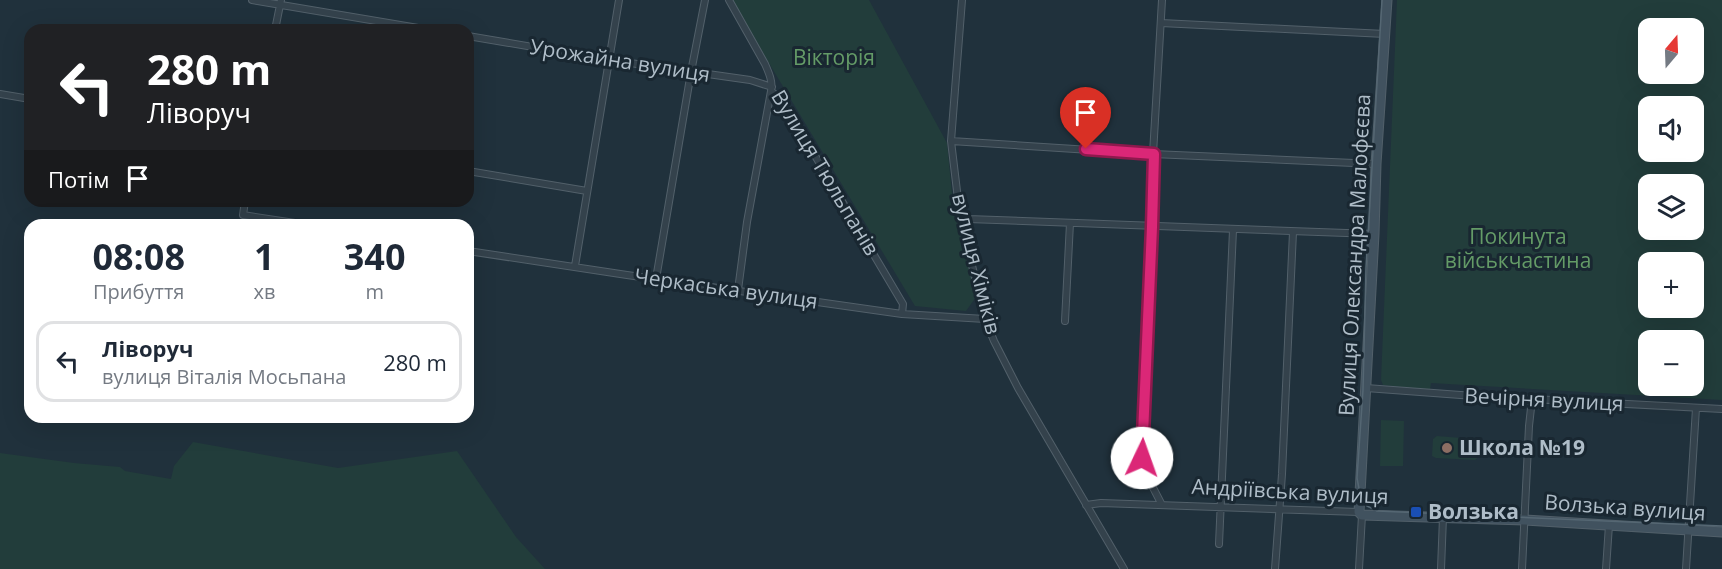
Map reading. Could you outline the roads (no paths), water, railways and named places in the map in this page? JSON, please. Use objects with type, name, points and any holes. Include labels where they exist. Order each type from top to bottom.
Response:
[{"type":"street","points":[[252,0],[280,2],[398,24]]},
{"type":"street","points":[[575,266],[619,0]]},
{"type":"street","points":[[656,279],[705,0]]},
{"type":"street","name":"Вулиця Тюльпанів","points":[[729,0],[765,64],[772,89],[782,100],[903,303],[902,314]]},
{"type":"street","name":"вулиця Хіміків","points":[[962,0],[951,141],[960,216],[985,319],[1018,388],[1124,569]]},
{"type":"street","points":[[1162,0],[1142,458],[1147,476],[1162,505]]},
{"type":"street","name":"Вулиця Олександра Малофєєва","points":[[1359,569],[1376,164],[1388,0]]},
{"type":"street","points":[[276,24],[280,2]]},
{"type":"street","points":[[1161,23],[1385,34]]},
{"type":"street","name":"Урожайна вулиця","points":[[474,37],[609,60],[750,80],[772,89]]},
{"type":"street","points":[[738,290],[747,222],[772,89]]},
{"type":"street","points":[[0,94],[24,98]]},
{"type":"street","points":[[951,141],[1154,154],[1376,164]]},
{"type":"street","points":[[474,172],[587,190]]},
{"type":"street","points":[[244,207],[243,215],[269,219]]},
{"type":"street","points":[[960,216],[968,219],[1374,234]]},
{"type":"street","points":[[1065,321],[1070,223]]},
{"type":"street","points":[[1219,544],[1233,230]]},
{"type":"street","points":[[1275,569],[1293,232]]},
{"type":"street","name":"Черкаська вулиця","points":[[474,251],[902,314],[985,319]]},
{"type":"street","name":"Вечірня вулиця","points":[[1366,388],[1722,410]]},
{"type":"street","points":[[1522,569],[1532,399]]},
{"type":"street","points":[[1686,569],[1696,408]]},
{"type":"street","name":"Андріївська вулиця","points":[[1086,505],[1101,503],[1221,507],[1525,520]]},
{"type":"street","points":[[1441,569],[1443,517]]},
{"type":"street","name":"Волзька вулиця","points":[[1525,520],[1722,532]]},
{"type":"street","points":[[1606,569],[1609,525]]},
{"type":"tram line","points":[[1382,0],[1366,268],[1363,390],[1357,478],[1360,494],[1367,506],[1377,511],[1722,526]]},
{"type":"place","name":"Школа №19","points":[[1447,448]]},
{"type":"place","name":"Волзька","points":[[1416,512]]},
{"type":"park label","name":"Вікторія","points":[[834,58]]},
{"type":"park label","name":"Покинута військчастина","points":[[1518,249]]}]
